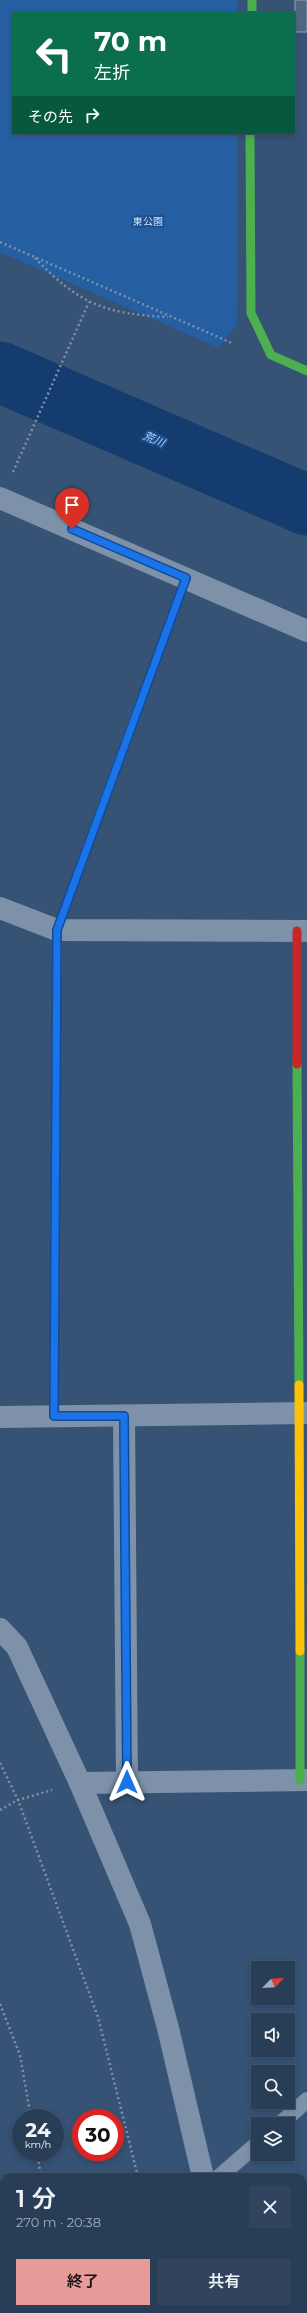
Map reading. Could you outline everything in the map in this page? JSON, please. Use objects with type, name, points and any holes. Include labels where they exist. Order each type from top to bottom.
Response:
[{"type":"street","points":[[252,0],[252,12]]},
{"type":"street","points":[[250,134],[251,313],[271,355],[307,371]]},
{"type":"street","points":[[0,498],[307,631]]},
{"type":"street","points":[[54,1416],[57,930],[186,578]]},
{"type":"street","points":[[0,908],[57,930],[302,931],[304,1780],[80,1783]]},
{"type":"street","points":[[0,1417],[303,1414]]},
{"type":"street","points":[[124,1416],[127,1782]]},
{"type":"street","points":[[0,1629],[16,1647],[80,1783],[140,1924],[168,2028],[202,2173]]},
{"type":"lane","points":[[288,2117],[307,2100]]},
{"type":"lane","points":[[224,2173],[251,2149]]},
{"type":"path","points":[[0,242],[221,340],[271,355]]},
{"type":"path","points":[[33,256],[55,279],[89,302],[130,315],[170,317]]},
{"type":"path","points":[[12,475],[89,302]]},
{"type":"path","points":[[0,1763],[18,1800],[98,2017],[137,2173]]},
{"type":"path","points":[[0,1810],[18,1800],[80,1783]]},
{"type":"path","points":[[0,2004],[20,2055],[29,2109]]},
{"type":"path","points":[[38,2161],[40,2173]]},
{"type":"green space","name":"東公園","points":[[0,0],[238,0],[238,12],[12,12],[12,134],[238,134],[237,324],[219,348],[0,252]]},
{"type":"building","points":[[295,0],[307,0],[307,32],[295,32]]},
{"type":"waterway","name":"荒川","points":[[0,372],[307,505]]},
{"type":"traffic: fast","points":[[252,0],[252,12]]},
{"type":"traffic: fast","points":[[250,134],[251,313],[271,355],[307,371]]},
{"type":"traffic: fast","points":[[137,711],[186,578]]},
{"type":"traffic: fast","points":[[55,1245],[57,936]]},
{"type":"traffic: fast","points":[[297,1064],[299,1385]]},
{"type":"traffic: fast","points":[[300,1651],[300,1780]]},
{"type":"traffic: slow","points":[[57,936],[57,930],[137,711]]},
{"type":"traffic: slow","points":[[299,1385],[300,1651]]},
{"type":"traffic: jam","points":[[297,931],[297,1064]]},
{"type":"traffic: jam","points":[[54,1416],[55,1245]]},
{"type":"route","points":[[72,529],[186,578],[57,930],[54,1416],[124,1416],[127,1782]]}]
